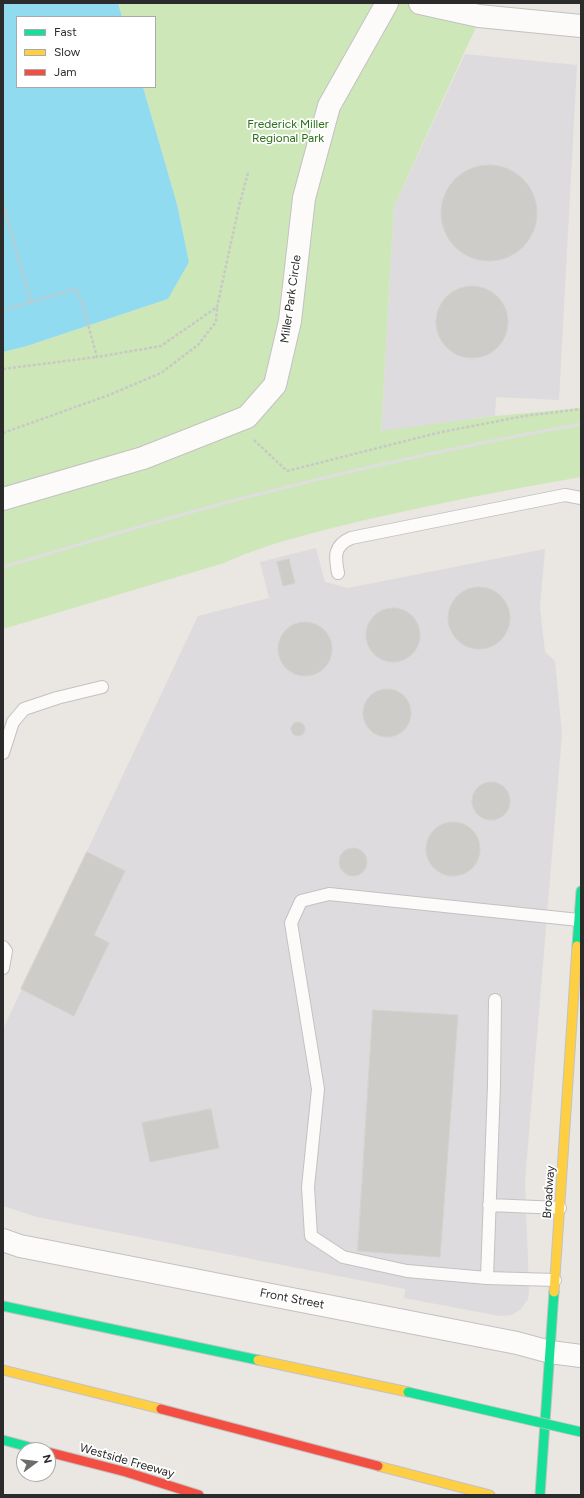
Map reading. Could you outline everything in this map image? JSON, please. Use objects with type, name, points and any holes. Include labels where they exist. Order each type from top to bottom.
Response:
[{"type":"main road","name":"Broadway","points":[[540,1495],[581,891]]},
{"type":"main road","points":[[3,1306],[408,1392],[581,1432]]},
{"type":"main road","points":[[3,1370],[136,1402],[490,1495]]},
{"type":"main road","points":[[3,1440],[16,1444]]},
{"type":"main road","name":"Westside Freeway","points":[[56,1454],[126,1472],[199,1495]]},
{"type":"street","name":"Miller Park Circle","points":[[3,499],[144,458],[247,417],[275,385],[290,321],[304,198],[329,106],[387,3]]},
{"type":"street","points":[[420,3],[479,16],[581,26]]},
{"type":"street","name":"Front Street","points":[[3,1240],[20,1246],[517,1343],[550,1352],[581,1356]]},
{"type":"lane","points":[[338,574],[336,551],[339,546],[351,538],[565,495],[581,498]]},
{"type":"lane","points":[[3,753],[13,722],[24,709],[57,698],[102,687]]},
{"type":"lane","points":[[555,1280],[487,1278],[407,1271],[343,1256],[311,1236],[308,1187],[318,1089],[291,923],[300,901],[329,894],[579,920]]},
{"type":"lane","points":[[3,947],[6,951],[3,968]]},
{"type":"lane","points":[[487,1278],[494,1085],[494,1000]]},
{"type":"lane","points":[[490,1205],[560,1208]]},
{"type":"path","points":[[3,433],[109,395],[161,373],[198,345],[216,322],[217,307],[239,206],[248,173]]},
{"type":"path","points":[[3,203],[31,302]]},
{"type":"path","points":[[3,310],[76,289],[83,306],[97,357]]},
{"type":"path","points":[[3,369],[97,357],[161,346],[217,307]]},
{"type":"path","points":[[235,422],[287,471],[437,434],[524,416],[581,409]]},
{"type":"shaded area","points":[[465,54],[577,65],[559,400],[496,397],[495,416],[381,432],[394,206]]},
{"type":"shaded area","points":[[316,548],[325,582],[348,588],[545,549],[540,607],[545,652],[555,661],[562,734],[525,1181],[529,1291],[528,1299],[521,1309],[512,1315],[500,1316],[404,1298],[405,1289],[37,1217],[3,1206],[3,1029],[198,616],[269,598],[260,562]]},
{"type":"green space","name":"Frederick Miller Regional Park","points":[[118,3],[487,3],[394,206],[381,431],[495,416],[581,408],[581,477],[448,502],[369,519],[314,533],[259,549],[224,563],[3,629],[3,352],[27,346],[168,299],[189,262],[177,204],[143,88],[156,88],[156,16],[122,16]]},
{"type":"water","points":[[3,3],[118,3],[122,16],[16,16],[16,88],[143,88],[177,204],[189,262],[168,299],[27,346],[3,352]]},
{"type":"building","points":[[489,165],[507,169],[516,173],[523,179],[529,186],[533,195],[537,213],[533,231],[529,240],[523,247],[516,253],[507,257],[489,261],[471,257],[462,253],[455,247],[449,240],[445,231],[441,213],[445,195],[449,186],[455,179],[462,173],[471,169]]},
{"type":"building","points":[[465,286],[479,286],[498,296],[508,315],[508,329],[498,348],[479,358],[465,358],[446,348],[436,329],[436,315],[446,296]]},
{"type":"building","points":[[289,559],[295,583],[283,586],[277,562]]},
{"type":"building","points":[[479,587],[491,590],[501,596],[507,606],[510,618],[507,630],[501,640],[491,646],[479,649],[467,646],[457,640],[451,630],[448,618],[451,606],[457,596],[467,590]]},
{"type":"building","points":[[388,608],[398,608],[408,612],[416,620],[420,630],[420,640],[416,650],[408,658],[398,662],[388,662],[378,658],[370,650],[366,640],[366,630],[370,620],[378,612]]},
{"type":"building","points":[[305,622],[315,624],[324,630],[330,639],[332,649],[330,659],[324,668],[315,674],[305,676],[295,674],[286,668],[280,659],[278,649],[280,639],[286,630],[295,624]]},
{"type":"building","points":[[382,689],[392,689],[404,696],[411,708],[411,718],[404,730],[392,737],[382,737],[374,733],[367,726],[363,718],[363,708],[367,700],[374,693]]},
{"type":"building","points":[[298,722],[303,724],[305,729],[303,734],[298,736],[293,734],[291,729],[293,724]]},
{"type":"building","points":[[487,782],[495,782],[505,787],[509,794],[509,808],[505,815],[495,820],[487,820],[477,815],[475,812],[472,805],[472,797],[477,787],[480,785]]},
{"type":"building","points":[[453,822],[463,824],[472,830],[478,839],[480,849],[478,859],[472,868],[463,874],[453,876],[443,874],[434,868],[428,859],[426,849],[428,839],[434,830],[443,824]]},
{"type":"building","points":[[353,848],[363,852],[367,862],[363,872],[353,876],[343,872],[339,862],[343,852]]},
{"type":"building","points":[[87,852],[125,871],[94,935],[109,943],[74,1016],[21,989]]},
{"type":"building","points":[[373,1010],[458,1015],[440,1257],[358,1251]]},
{"type":"building","points":[[211,1109],[219,1148],[150,1162],[142,1123]]},
{"type":"railway","points":[[3,567],[170,518],[309,481],[425,455],[581,424]]},
{"type":"traffic: fast","points":[[577,946],[581,891]]},
{"type":"traffic: fast","points":[[540,1495],[554,1292]]},
{"type":"traffic: fast","points":[[3,1306],[258,1360]]},
{"type":"traffic: fast","points":[[408,1392],[581,1432]]},
{"type":"traffic: fast","points":[[3,1440],[16,1444]]},
{"type":"traffic: slow","points":[[554,1292],[577,946]]},
{"type":"traffic: slow","points":[[258,1360],[408,1392]]},
{"type":"traffic: slow","points":[[3,1370],[161,1409]]},
{"type":"traffic: slow","points":[[378,1466],[490,1495]]},
{"type":"traffic: jam","points":[[161,1409],[378,1466]]},
{"type":"traffic: jam","points":[[56,1454],[126,1472],[199,1495]]}]
